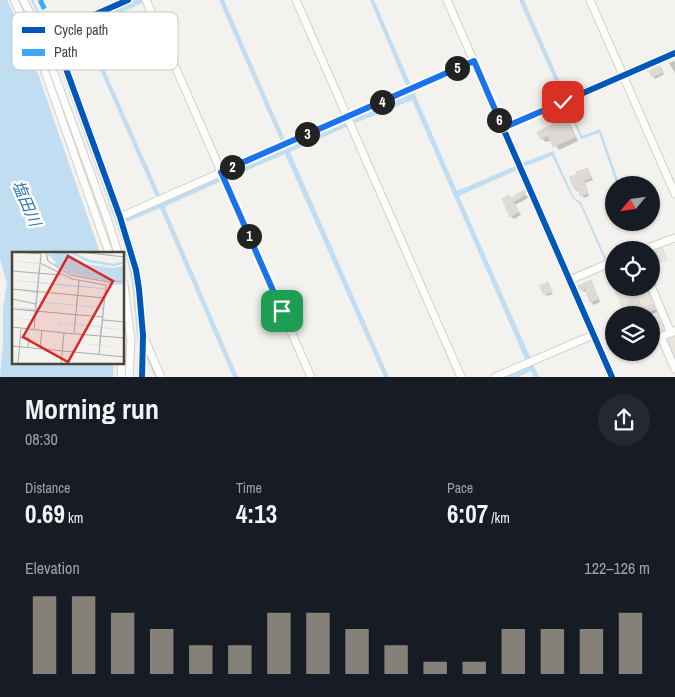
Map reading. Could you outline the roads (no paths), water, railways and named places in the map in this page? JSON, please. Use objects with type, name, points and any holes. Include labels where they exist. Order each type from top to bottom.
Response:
[{"type":"street","points":[[14,0],[20,12]]},
{"type":"street","points":[[23,0],[30,12]]},
{"type":"street","points":[[99,12],[128,0]]},
{"type":"street","points":[[146,0],[151,12]]},
{"type":"street","points":[[296,0],[462,377]]},
{"type":"street","points":[[447,0],[612,377]]},
{"type":"street","points":[[590,0],[675,194]]},
{"type":"street","points":[[503,128],[675,53]]},
{"type":"street","points":[[120,217],[223,176],[284,144],[349,121],[410,90],[474,61]]},
{"type":"street","points":[[44,70],[109,252]]},
{"type":"street","points":[[54,70],[118,252]]},
{"type":"street","points":[[66,70],[120,217],[136,270],[142,335],[142,377]]},
{"type":"street","points":[[177,70],[310,377]]},
{"type":"street","points":[[660,243],[675,238]]},
{"type":"street","points":[[570,280],[605,265]]},
{"type":"street","points":[[125,292],[131,341],[129,377]]},
{"type":"street","points":[[656,296],[673,332],[661,337],[675,369]]},
{"type":"street","points":[[142,335],[161,377]]},
{"type":"street","points":[[495,377],[593,335]]},
{"type":"street","points":[[121,377],[122,364]]},
{"type":"water","name":"塩田川","points":[[0,0],[7,0],[13,12],[12,70],[37,70],[100,252],[12,252],[12,364],[114,364],[113,377],[0,377],[3,307],[7,284],[0,259]]},
{"type":"water","points":[[136,0],[144,0],[145,2],[122,12],[109,12]]},
{"type":"water","points":[[219,0],[224,0],[286,142],[282,144]]},
{"type":"water","points":[[370,0],[374,0],[457,191],[515,166],[517,170],[459,196],[531,359],[526,361],[412,100],[353,124],[351,119],[409,93]]},
{"type":"water","points":[[519,0],[524,0],[567,98],[563,99]]},
{"type":"water","points":[[100,70],[105,70],[161,197],[157,199]]},
{"type":"water","points":[[566,104],[568,104],[582,136],[600,129],[617,176],[614,176],[599,133],[581,139]]},
{"type":"water","points":[[346,121],[348,126],[290,152],[389,377],[384,377],[285,154],[227,179],[225,175]]},
{"type":"water","points":[[553,151],[574,198],[581,202],[605,256],[605,261],[580,204],[573,199],[552,156],[523,167],[522,163]]},
{"type":"water","points":[[220,177],[222,181],[165,208],[238,377],[233,377],[160,208],[127,222],[125,218],[159,204],[158,202],[162,200],[164,202]]},
{"type":"water","points":[[533,364],[539,377],[534,377],[531,371],[518,377],[506,377]]},
{"type":"waterway","points":[[32,0],[38,12]]},
{"type":"waterway","points":[[62,70],[125,246],[133,282],[139,346],[138,377]]},
{"type":"waterway","points":[[666,339],[673,355]]},
{"type":"waterway","points":[[146,354],[156,377]]}]
